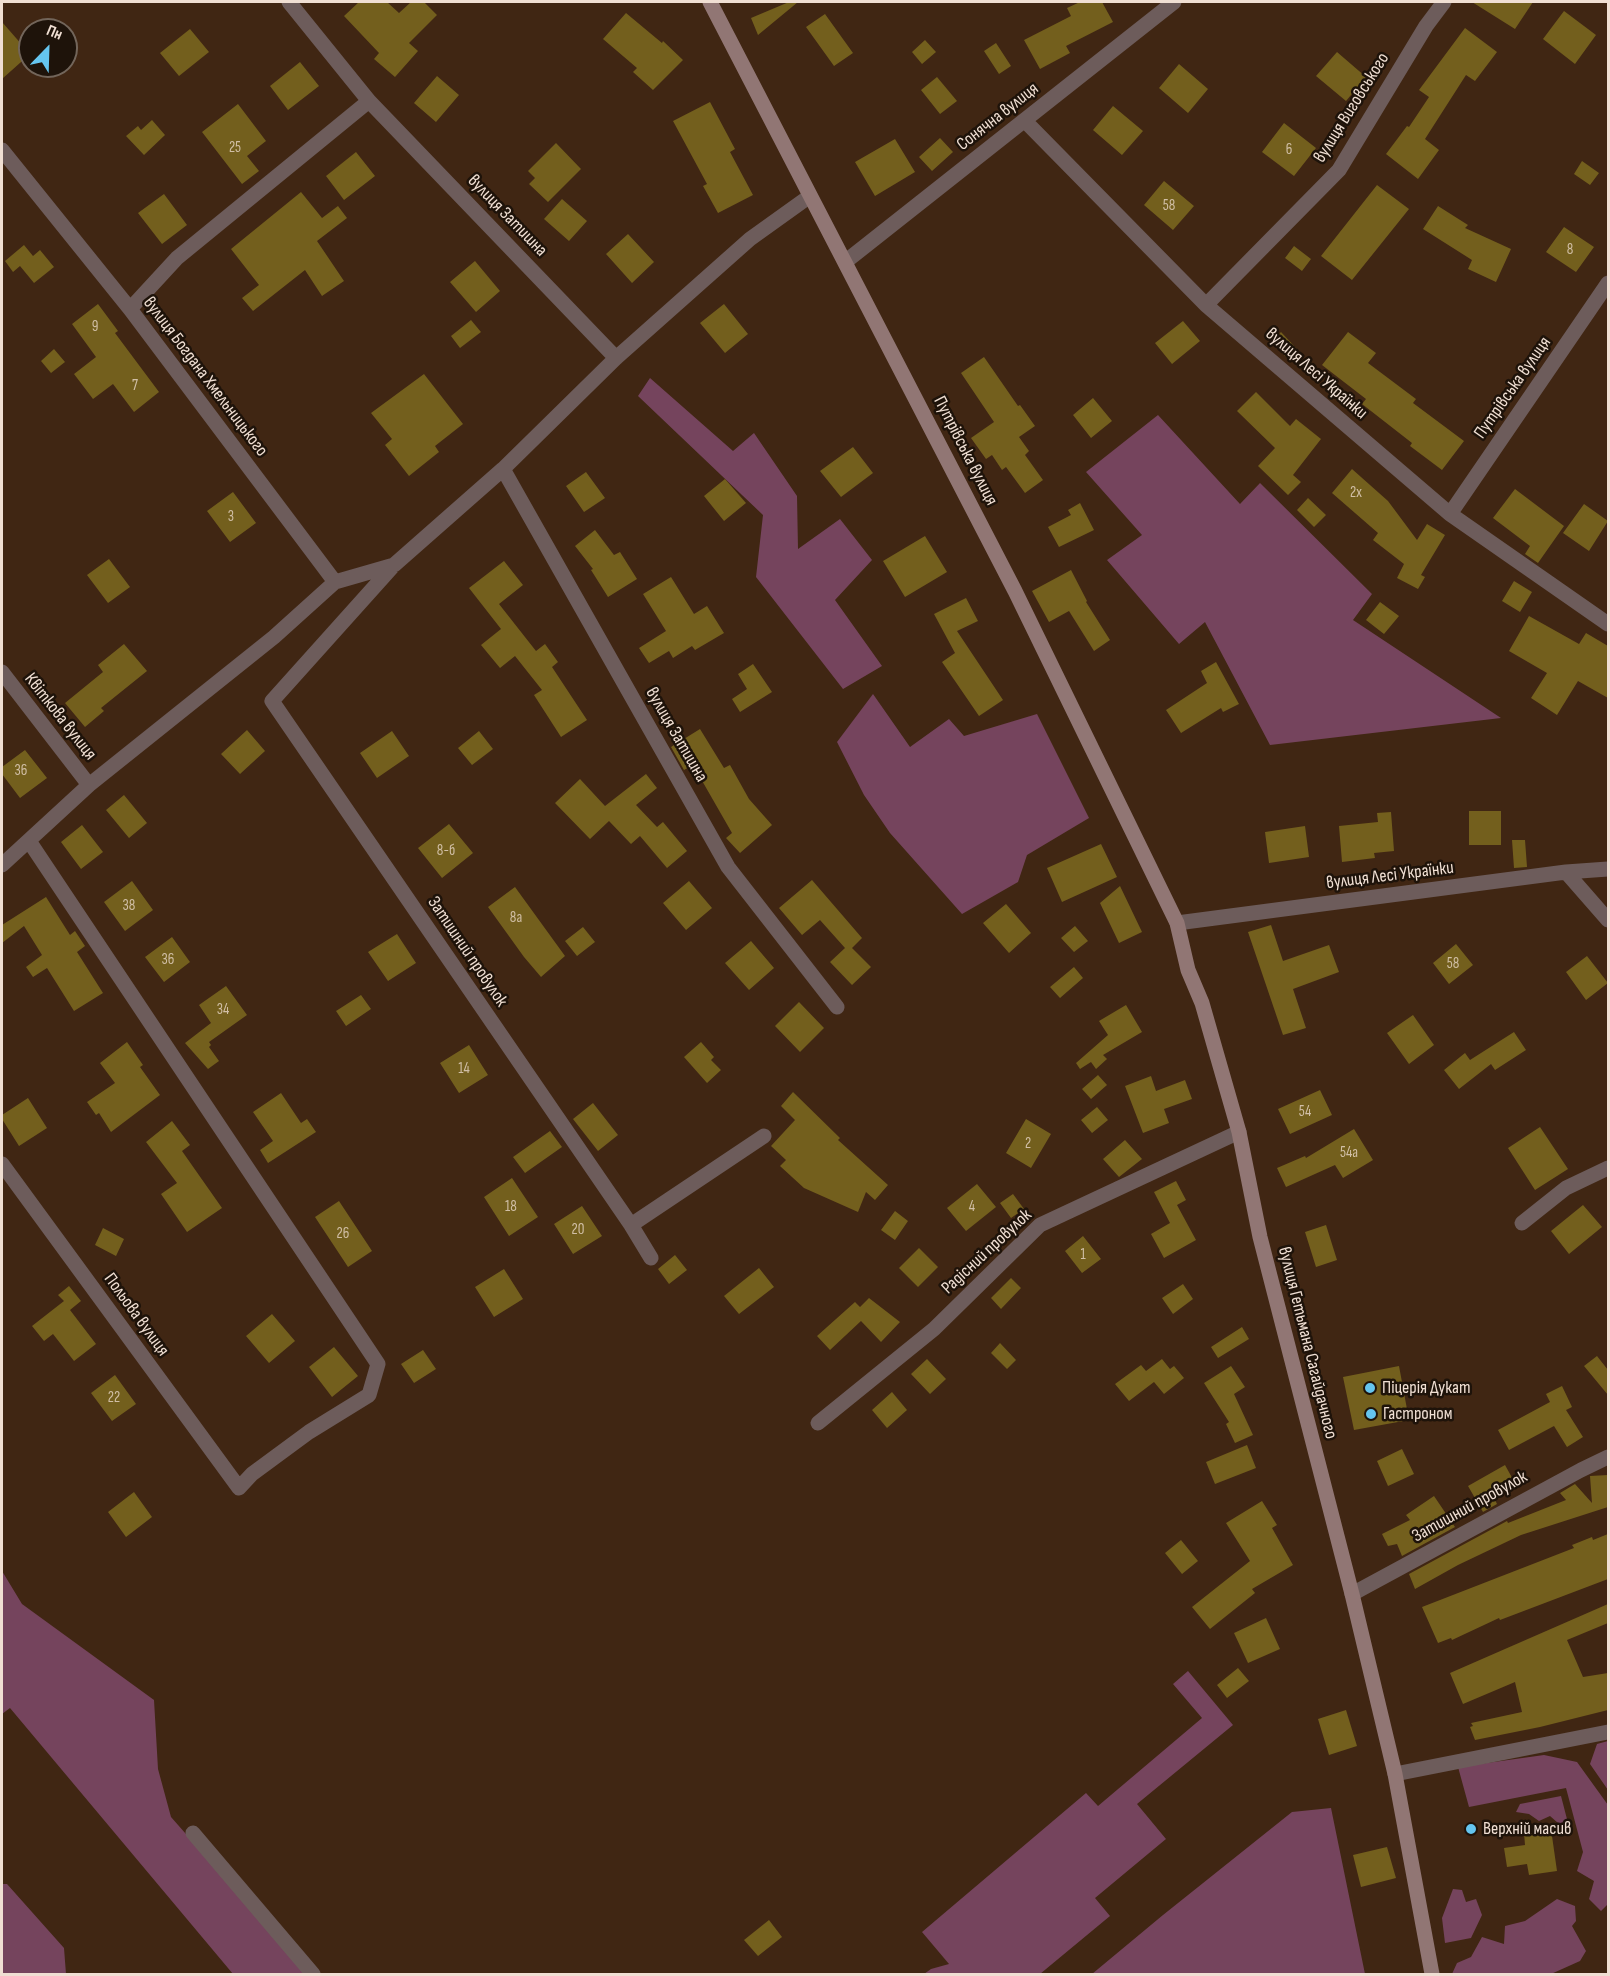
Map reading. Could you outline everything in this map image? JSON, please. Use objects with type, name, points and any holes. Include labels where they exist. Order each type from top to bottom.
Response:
[{"type":"main road","name":"Путрівська вулиця","points":[[710,2],[1015,591],[1177,923]]},
{"type":"main road","name":"вулиця Гетьмана Сагайдачного","points":[[1177,923],[1188,970],[1202,1003],[1239,1132],[1260,1237],[1352,1594],[1395,1774],[1432,1974]]},
{"type":"street","name":"вулиця Затишна","points":[[289,2],[369,101],[616,358]]},
{"type":"street","name":"Сонячна вулиця","points":[[845,262],[1174,2]]},
{"type":"street","name":"вулиця Виговського","points":[[1206,305],[1339,170],[1426,26],[1444,2]]},
{"type":"street","points":[[130,309],[177,258],[369,101]]},
{"type":"street","name":"вулиця Лесі Українки","points":[[1025,121],[1206,305],[1450,514],[1608,624]]},
{"type":"street","name":"вулиця Богдана Хмельницького","points":[[2,150],[130,309],[335,582]]},
{"type":"street","points":[[2,865],[89,785],[274,637],[335,582],[394,565],[503,469],[616,358],[750,239],[810,196]]},
{"type":"street","name":"Путрівська вулиця","points":[[1450,514],[1608,283]]},
{"type":"street","name":"вулиця Затишна","points":[[503,469],[728,867],[837,1007]]},
{"type":"street","name":"Затишний провулок","points":[[394,565],[272,701],[631,1225]]},
{"type":"street","name":"Квіткова вулиця","points":[[2,672],[89,785]]},
{"type":"street","name":"Польова вулиця","points":[[2,1164],[239,1488],[252,1474],[309,1431],[369,1395],[378,1365],[29,841]]},
{"type":"street","name":"вулиця Лесі Українки","points":[[1177,923],[1566,872],[1608,869]]},
{"type":"street","points":[[1566,872],[1608,920]]},
{"type":"street","name":"Радісний провулок","points":[[818,1424],[934,1329],[1040,1225],[1239,1132]]},
{"type":"street","points":[[651,1258],[631,1225],[764,1136]]},
{"type":"street","points":[[1522,1223],[1566,1188],[1608,1168]]},
{"type":"street","name":"Затишний провулок","points":[[1352,1594],[1608,1456]]},
{"type":"street","points":[[1395,1774],[1608,1732]]},
{"type":"street","points":[[193,1833],[313,1974]]},
{"type":"shaded area","points":[[650,378],[733,451],[754,433],[797,496],[798,549],[840,519],[872,560],[835,600],[882,666],[843,689],[756,577],[763,515],[638,396]]},
{"type":"shaded area","points":[[1158,415],[1240,504],[1260,483],[1372,594],[1353,620],[1501,718],[1270,745],[1205,622],[1179,644],[1107,560],[1142,535],[1086,472]]},
{"type":"shaded area","points":[[873,694],[910,747],[949,719],[964,736],[1037,714],[1089,818],[1027,855],[1018,882],[962,914],[890,833],[864,795],[837,742]]},
{"type":"shaded area","points":[[2,1571],[22,1604],[154,1700],[158,1769],[171,1817],[309,1974],[233,1974],[10,1708],[2,1714]]},
{"type":"shaded area","points":[[1188,1671],[1233,1725],[1137,1804],[1166,1839],[1095,1898],[1110,1916],[1040,1974],[924,1974],[931,1969],[949,1964],[922,1932],[1086,1793],[1098,1806],[1202,1718],[1173,1684]]},
{"type":"shaded area","points":[[1608,1741],[1608,1790],[1590,1764],[1597,1744]]},
{"type":"shaded area","points":[[1544,1755],[1577,1762],[1608,1805],[1608,1904],[1601,1911],[1589,1899],[1594,1881],[1577,1871],[1583,1852],[1566,1788],[1469,1807],[1458,1767]]},
{"type":"shaded area","points":[[1561,1796],[1568,1823],[1558,1823],[1550,1816],[1539,1821],[1529,1814],[1516,1812],[1520,1804]]},
{"type":"shaded area","points":[[1331,1808],[1365,1974],[1092,1974],[1292,1812]]},
{"type":"shaded area","points":[[2,1884],[7,1884],[64,1948],[66,1974],[2,1974]]},
{"type":"shaded area","points":[[1453,1889],[1462,1890],[1466,1902],[1476,1899],[1482,1915],[1471,1938],[1445,1943],[1442,1918]]},
{"type":"shaded area","points":[[1557,1899],[1575,1906],[1576,1921],[1572,1926],[1586,1951],[1580,1961],[1551,1974],[1452,1974],[1457,1963],[1471,1957],[1482,1937],[1504,1944],[1505,1926],[1525,1921]]},
{"type":"building","points":[[359,2],[387,2],[399,13],[411,2],[424,2],[437,15],[409,43],[418,51],[395,77],[374,59],[379,53],[344,16]]},
{"type":"building","points":[[789,2],[798,2],[758,35],[751,18]]},
{"type":"building","points":[[1080,2],[1102,2],[1113,22],[1066,46],[1070,53],[1040,69],[1024,40],[1071,16],[1067,8]]},
{"type":"building","points":[[1472,2],[1533,2],[1515,29]]},
{"type":"building","points":[[1564,11],[1596,35],[1575,64],[1543,39]]},
{"type":"building","points":[[626,13],[662,43],[663,41],[683,60],[653,90],[633,72],[637,68],[603,39]]},
{"type":"building","points":[[825,14],[853,53],[834,66],[806,27]]},
{"type":"building","points":[[2,22],[18,40],[18,65],[2,79]]},
{"type":"building","points":[[1465,28],[1497,52],[1475,81],[1466,75],[1425,139],[1439,150],[1418,179],[1386,154],[1407,126],[1409,127],[1429,97],[1419,90]]},
{"type":"building","points":[[190,29],[209,52],[179,76],[160,53]]},
{"type":"building","points":[[925,40],[936,52],[922,64],[912,52]]},
{"type":"building","points":[[996,43],[1011,66],[999,74],[984,51]]},
{"type":"building","points":[[1337,52],[1366,77],[1346,101],[1316,76]]},
{"type":"building","points":[[300,62],[319,86],[288,110],[270,86]]},
{"type":"building","points":[[1179,64],[1208,89],[1188,113],[1159,88]]},
{"type":"building","points":[[437,76],[459,95],[436,122],[414,103]]},
{"type":"building","points":[[937,77],[957,101],[940,114],[921,90]]},
{"type":"building","points":[[710,102],[735,149],[730,152],[753,195],[718,213],[703,186],[707,184],[673,121]]},
{"type":"building","points":[[238,104],[266,141],[247,156],[259,171],[242,184],[202,132]]},
{"type":"building","points":[[1113,106],[1143,131],[1122,155],[1093,130]]},
{"type":"building","points":[[152,120],[165,135],[144,155],[126,136],[138,126],[141,130]]},
{"type":"building","points":[[1284,123],[1316,148],[1294,176],[1262,152]]},
{"type":"building","points":[[940,138],[953,152],[932,171],[919,157]]},
{"type":"building","points":[[895,139],[915,172],[875,196],[855,162]]},
{"type":"building","points":[[556,143],[581,169],[548,202],[529,184],[535,178],[528,171]]},
{"type":"building","points":[[356,152],[375,176],[344,200],[326,176]]},
{"type":"building","points":[[1582,161],[1599,173],[1590,185],[1574,174]]},
{"type":"building","points":[[1164,181],[1194,206],[1173,230],[1144,205]]},
{"type":"building","points":[[1377,185],[1409,209],[1352,280],[1321,256]]},
{"type":"building","points":[[301,192],[322,218],[338,206],[347,218],[317,241],[344,281],[322,296],[305,270],[253,311],[242,298],[259,285],[231,249]]},
{"type":"building","points":[[164,194],[187,225],[162,244],[138,213]]},
{"type":"building","points":[[562,199],[587,221],[569,241],[544,219]]},
{"type":"building","points":[[1438,206],[1468,225],[1465,228],[1511,249],[1496,282],[1468,269],[1472,260],[1423,229]]},
{"type":"building","points":[[1564,227],[1594,247],[1576,272],[1546,252]]},
{"type":"building","points":[[628,234],[654,262],[632,283],[606,254]]},
{"type":"building","points":[[24,245],[33,256],[40,250],[54,267],[34,283],[20,266],[13,272],[5,261]]},
{"type":"building","points":[[1294,246],[1311,259],[1302,271],[1285,258]]},
{"type":"building","points":[[475,261],[500,291],[476,312],[450,282]]},
{"type":"building","points":[[98,304],[118,331],[115,333],[159,392],[134,412],[113,384],[93,399],[74,374],[96,357],[72,324]]},
{"type":"building","points":[[724,304],[748,334],[725,353],[700,323]]},
{"type":"building","points":[[471,320],[481,332],[460,348],[451,336]]},
{"type":"building","points":[[1183,321],[1200,341],[1172,364],[1155,343]]},
{"type":"building","points":[[1281,332],[1297,349],[1288,359],[1271,342]]},
{"type":"building","points":[[1348,332],[1376,353],[1368,363],[1416,399],[1413,403],[1464,441],[1442,470],[1410,446],[1412,443],[1362,404],[1366,399],[1322,365]]},
{"type":"building","points":[[54,349],[65,362],[51,373],[41,361]]},
{"type":"building","points":[[984,357],[1035,426],[1019,437],[1029,451],[1025,455],[1043,480],[1025,493],[1006,467],[1002,470],[992,455],[986,459],[971,438],[994,422],[961,373]]},
{"type":"building","points":[[424,374],[463,424],[435,446],[439,452],[409,476],[385,445],[392,439],[371,413]]},
{"type":"building","points":[[1256,392],[1290,426],[1296,419],[1321,439],[1293,475],[1301,482],[1288,495],[1258,466],[1275,448],[1237,411]]},
{"type":"building","points":[[1093,398],[1112,421],[1091,438],[1073,415]]},
{"type":"building","points":[[853,447],[873,473],[841,497],[820,471]]},
{"type":"building","points":[[1352,469],[1388,501],[1417,540],[1427,524],[1445,535],[1421,575],[1425,577],[1418,589],[1397,578],[1404,564],[1373,540],[1378,533],[1332,493]]},
{"type":"building","points":[[586,472],[605,498],[584,512],[566,486]]},
{"type":"building","points":[[725,479],[746,503],[724,521],[704,496]]},
{"type":"building","points":[[1515,489],[1564,526],[1538,563],[1525,554],[1530,546],[1493,518]]},
{"type":"building","points":[[233,492],[256,523],[230,542],[207,511]]},
{"type":"building","points":[[1308,498],[1326,515],[1314,527],[1297,510]]},
{"type":"building","points":[[1080,503],[1094,530],[1059,547],[1048,527],[1071,515],[1068,510]]},
{"type":"building","points":[[1584,504],[1608,521],[1589,551],[1563,533]]},
{"type":"building","points":[[595,530],[614,555],[620,552],[637,579],[608,597],[591,570],[593,569],[575,546]]},
{"type":"building","points":[[925,536],[947,572],[905,597],[883,561]]},
{"type":"building","points":[[109,559],[130,587],[108,603],[87,575]]},
{"type":"building","points":[[504,561],[523,585],[499,604],[536,651],[545,644],[558,662],[552,667],[587,720],[561,737],[534,695],[542,690],[515,656],[500,668],[481,645],[501,629],[469,588]]},
{"type":"building","points":[[1071,570],[1086,602],[1110,640],[1094,651],[1069,611],[1049,622],[1032,591]]},
{"type":"building","points":[[671,577],[694,614],[707,606],[724,633],[695,650],[692,646],[673,658],[669,651],[649,663],[639,648],[666,631],[643,594]]},
{"type":"building","points":[[1514,581],[1532,592],[1520,612],[1502,601]]},
{"type":"building","points":[[966,598],[978,621],[957,631],[1003,700],[979,716],[942,662],[955,653],[934,614]]},
{"type":"building","points":[[1380,602],[1399,616],[1384,634],[1366,620]]},
{"type":"building","points":[[1529,616],[1579,644],[1586,633],[1608,646],[1608,698],[1578,681],[1557,715],[1531,698],[1547,673],[1509,651]]},
{"type":"building","points":[[124,644],[147,671],[101,708],[104,711],[85,727],[65,703],[103,672],[98,665]]},
{"type":"building","points":[[1216,662],[1239,704],[1223,712],[1221,708],[1181,733],[1166,710],[1207,683],[1201,671]]},
{"type":"building","points":[[753,664],[772,692],[740,712],[732,699],[747,689],[738,674]]},
{"type":"building","points":[[700,729],[724,768],[730,765],[749,799],[772,825],[740,853],[726,838],[732,833],[693,765],[684,770],[671,747]]},
{"type":"building","points":[[247,730],[265,751],[240,774],[221,754]]},
{"type":"building","points":[[392,731],[409,756],[377,778],[360,753]]},
{"type":"building","points":[[479,731],[493,749],[472,765],[458,748]]},
{"type":"building","points":[[25,750],[47,778],[20,798],[2,774],[2,767]]},
{"type":"building","points":[[646,774],[657,788],[636,805],[657,827],[663,822],[687,851],[667,868],[640,836],[631,844],[609,821],[590,839],[555,803],[580,779],[605,806]]},
{"type":"building","points":[[124,795],[147,823],[129,838],[106,810]]},
{"type":"building","points":[[1469,811],[1501,811],[1501,845],[1469,845]]},
{"type":"building","points":[[1391,812],[1394,851],[1374,853],[1375,858],[1342,862],[1339,826],[1378,822],[1377,813]]},
{"type":"building","points":[[449,824],[473,853],[442,878],[418,848]]},
{"type":"building","points":[[82,825],[103,852],[81,869],[61,842]]},
{"type":"building","points":[[1305,826],[1309,857],[1269,863],[1265,832]]},
{"type":"building","points":[[1512,840],[1525,840],[1527,867],[1514,868]]},
{"type":"building","points":[[1101,844],[1117,877],[1062,902],[1047,868]]},
{"type":"building","points":[[812,880],[862,938],[852,948],[871,967],[852,985],[830,962],[845,948],[820,920],[802,935],[779,908]]},
{"type":"building","points":[[132,881],[153,910],[125,931],[104,902]]},
{"type":"building","points":[[689,881],[712,908],[686,930],[663,903]]},
{"type":"building","points":[[1120,886],[1142,932],[1119,943],[1100,903]]},
{"type":"building","points":[[515,887],[565,956],[541,977],[488,907]]},
{"type":"building","points":[[46,897],[70,935],[75,931],[85,946],[77,952],[103,993],[74,1011],[47,968],[33,977],[26,967],[42,955],[24,926],[2,943],[2,925]]},
{"type":"building","points":[[1006,904],[1031,933],[1009,953],[983,923]]},
{"type":"building","points":[[1271,925],[1283,961],[1329,945],[1339,972],[1293,989],[1306,1028],[1283,1035],[1248,932]]},
{"type":"building","points":[[1075,926],[1088,941],[1074,952],[1061,938]]},
{"type":"building","points":[[583,927],[595,942],[577,956],[565,941]]},
{"type":"building","points":[[397,934],[416,963],[388,981],[368,952]]},
{"type":"building","points":[[172,937],[190,962],[164,982],[145,957]]},
{"type":"building","points":[[751,941],[774,968],[749,990],[725,963]]},
{"type":"building","points":[[1456,944],[1473,965],[1449,984],[1433,963]]},
{"type":"building","points":[[1587,956],[1608,983],[1586,1000],[1566,972]]},
{"type":"building","points":[[1074,967],[1083,978],[1060,998],[1050,987]]},
{"type":"building","points":[[226,986],[247,1015],[209,1042],[211,1045],[209,1047],[219,1061],[208,1069],[185,1043],[211,1023],[199,1005]]},
{"type":"building","points":[[361,995],[371,1009],[346,1026],[336,1011]]},
{"type":"building","points":[[799,1002],[824,1028],[800,1052],[775,1026]]},
{"type":"building","points":[[1126,1005],[1142,1032],[1103,1055],[1107,1059],[1096,1069],[1091,1062],[1080,1069],[1076,1063],[1108,1035],[1099,1021]]},
{"type":"building","points":[[1413,1015],[1434,1045],[1409,1064],[1387,1033]]},
{"type":"building","points":[[1514,1032],[1526,1050],[1495,1070],[1491,1064],[1459,1089],[1444,1070],[1465,1053],[1470,1060]]},
{"type":"building","points":[[127,1042],[143,1065],[140,1067],[160,1095],[111,1132],[99,1113],[96,1115],[87,1102],[115,1083],[100,1063]]},
{"type":"building","points":[[701,1042],[714,1057],[711,1060],[721,1070],[707,1083],[684,1057]]},
{"type":"building","points":[[469,1045],[488,1075],[459,1093],[440,1063]]},
{"type":"building","points":[[1098,1075],[1107,1085],[1091,1099],[1082,1089]]},
{"type":"building","points":[[1151,1076],[1156,1091],[1185,1080],[1192,1099],[1164,1109],[1169,1123],[1143,1133],[1125,1086]]},
{"type":"building","points":[[1320,1090],[1332,1115],[1290,1134],[1278,1109]]},
{"type":"building","points":[[793,1092],[840,1138],[838,1140],[888,1185],[875,1200],[866,1192],[858,1212],[804,1188],[780,1166],[786,1160],[771,1146],[795,1120],[781,1106]]},
{"type":"building","points":[[281,1093],[301,1123],[307,1119],[316,1132],[268,1163],[260,1150],[273,1141],[253,1112]]},
{"type":"building","points":[[28,1098],[47,1128],[19,1146],[2,1119],[2,1115]]},
{"type":"building","points":[[593,1103],[618,1135],[598,1151],[573,1119]]},
{"type":"building","points":[[1097,1107],[1108,1120],[1092,1133],[1081,1120]]},
{"type":"building","points":[[1026,1119],[1051,1134],[1031,1168],[1006,1153]]},
{"type":"building","points":[[172,1121],[190,1145],[182,1151],[222,1208],[187,1232],[161,1194],[177,1183],[146,1142]]},
{"type":"building","points":[[1540,1127],[1568,1169],[1535,1190],[1508,1148]]},
{"type":"building","points":[[1354,1129],[1373,1160],[1343,1178],[1335,1165],[1286,1187],[1277,1168],[1305,1156],[1306,1158]]},
{"type":"building","points":[[550,1131],[562,1147],[525,1173],[513,1157]]},
{"type":"building","points":[[1125,1140],[1142,1159],[1119,1177],[1103,1159]]},
{"type":"building","points":[[512,1178],[538,1217],[509,1236],[484,1197]]},
{"type":"building","points":[[1176,1181],[1186,1200],[1177,1205],[1196,1240],[1164,1258],[1151,1234],[1170,1223],[1154,1192]]},
{"type":"building","points":[[977,1184],[996,1207],[966,1231],[947,1208]]},
{"type":"building","points":[[1013,1194],[1024,1209],[1011,1218],[1000,1203]]},
{"type":"building","points":[[339,1201],[372,1251],[348,1267],[315,1217]]},
{"type":"building","points":[[1583,1205],[1602,1227],[1569,1254],[1551,1231]]},
{"type":"building","points":[[582,1206],[602,1236],[573,1254],[554,1224]]},
{"type":"building","points":[[895,1211],[908,1221],[895,1240],[881,1230]]},
{"type":"building","points":[[1326,1225],[1337,1260],[1316,1267],[1305,1232]]},
{"type":"building","points":[[103,1228],[124,1239],[116,1256],[95,1245]]},
{"type":"building","points":[[1083,1236],[1101,1259],[1082,1273],[1065,1251]]},
{"type":"building","points":[[919,1248],[938,1267],[918,1287],[899,1268]]},
{"type":"building","points":[[675,1255],[687,1270],[669,1284],[658,1269]]},
{"type":"building","points":[[759,1268],[774,1287],[739,1314],[724,1296]]},
{"type":"building","points":[[504,1269],[523,1299],[494,1317],[475,1287]]},
{"type":"building","points":[[1011,1278],[1021,1288],[1001,1309],[991,1298]]},
{"type":"building","points":[[1183,1284],[1193,1299],[1173,1314],[1162,1298]]},
{"type":"building","points":[[69,1286],[81,1301],[70,1310],[96,1344],[74,1361],[53,1334],[44,1341],[32,1326],[64,1301],[58,1295]]},
{"type":"building","points":[[869,1298],[900,1322],[881,1342],[861,1321],[830,1350],[817,1336],[855,1302],[860,1307]]},
{"type":"building","points":[[272,1314],[295,1341],[269,1363],[246,1336]]},
{"type":"building","points":[[1242,1327],[1249,1339],[1218,1358],[1211,1347]]},
{"type":"building","points":[[1000,1343],[1016,1360],[1007,1369],[991,1353]]},
{"type":"building","points":[[334,1347],[358,1376],[332,1397],[309,1367]]},
{"type":"building","points":[[423,1350],[436,1369],[414,1383],[401,1364]]},
{"type":"building","points":[[1597,1356],[1608,1370],[1608,1395],[1584,1366]]},
{"type":"building","points":[[927,1359],[946,1379],[930,1394],[911,1374]]},
{"type":"building","points":[[1162,1359],[1170,1369],[1174,1366],[1184,1378],[1164,1394],[1154,1382],[1129,1401],[1115,1384],[1141,1365],[1146,1371]]},
{"type":"building","points":[[1231,1366],[1245,1387],[1234,1394],[1253,1435],[1235,1443],[1226,1424],[1229,1422],[1204,1383]]},
{"type":"building","points":[[1399,1366],[1409,1420],[1354,1430],[1343,1377]]},
{"type":"building","points":[[115,1375],[136,1404],[112,1421],[91,1393]]},
{"type":"building","points":[[1562,1386],[1572,1407],[1566,1410],[1583,1437],[1567,1447],[1554,1426],[1509,1450],[1498,1430],[1550,1402],[1546,1394]]},
{"type":"building","points":[[892,1392],[907,1410],[887,1428],[872,1410]]},
{"type":"building","points":[[1247,1445],[1256,1468],[1215,1484],[1206,1462]]},
{"type":"building","points":[[1402,1449],[1414,1474],[1388,1486],[1377,1461]]},
{"type":"building","points":[[1505,1465],[1515,1483],[1493,1496],[1497,1504],[1483,1512],[1468,1486]]},
{"type":"building","points":[[1608,1475],[1608,1507],[1521,1535],[1458,1565],[1415,1589],[1409,1574],[1507,1521],[1508,1523],[1566,1500],[1560,1493],[1575,1484],[1592,1503],[1590,1476]]},
{"type":"building","points":[[134,1492],[152,1517],[126,1537],[108,1512]]},
{"type":"building","points":[[1434,1496],[1455,1527],[1402,1556],[1397,1544],[1388,1546],[1382,1534],[1410,1520],[1406,1515]]},
{"type":"building","points":[[1262,1501],[1277,1525],[1272,1528],[1293,1565],[1252,1589],[1255,1593],[1210,1629],[1192,1607],[1250,1561],[1226,1523]]},
{"type":"building","points":[[1608,1534],[1608,1579],[1500,1620],[1499,1618],[1452,1640],[1451,1638],[1438,1643],[1422,1607],[1574,1548],[1572,1545],[1592,1537],[1593,1540]]},
{"type":"building","points":[[1181,1540],[1198,1561],[1182,1574],[1165,1553]]},
{"type":"building","points":[[1608,1604],[1608,1623],[1567,1640],[1583,1677],[1608,1673],[1608,1710],[1475,1740],[1470,1727],[1473,1726],[1471,1723],[1522,1712],[1515,1682],[1463,1704],[1450,1673]]},
{"type":"building","points":[[1266,1618],[1280,1649],[1248,1663],[1234,1633]]},
{"type":"building","points":[[1238,1668],[1249,1681],[1227,1698],[1217,1685]]},
{"type":"building","points":[[1346,1710],[1357,1746],[1329,1755],[1318,1719]]},
{"type":"building","points":[[1551,1829],[1557,1871],[1529,1875],[1527,1864],[1507,1867],[1504,1848],[1525,1845],[1524,1833]]},
{"type":"building","points":[[1387,1847],[1396,1878],[1361,1887],[1353,1855]]},
{"type":"building","points":[[769,1920],[782,1937],[758,1956],[744,1940]]},
{"type":"place","name":"Піцерія Дукат","points":[[1370,1388]]},
{"type":"place","name":"Гастроном","points":[[1371,1414]]},
{"type":"place","name":"Верхній масив","points":[[1471,1829]]}]
